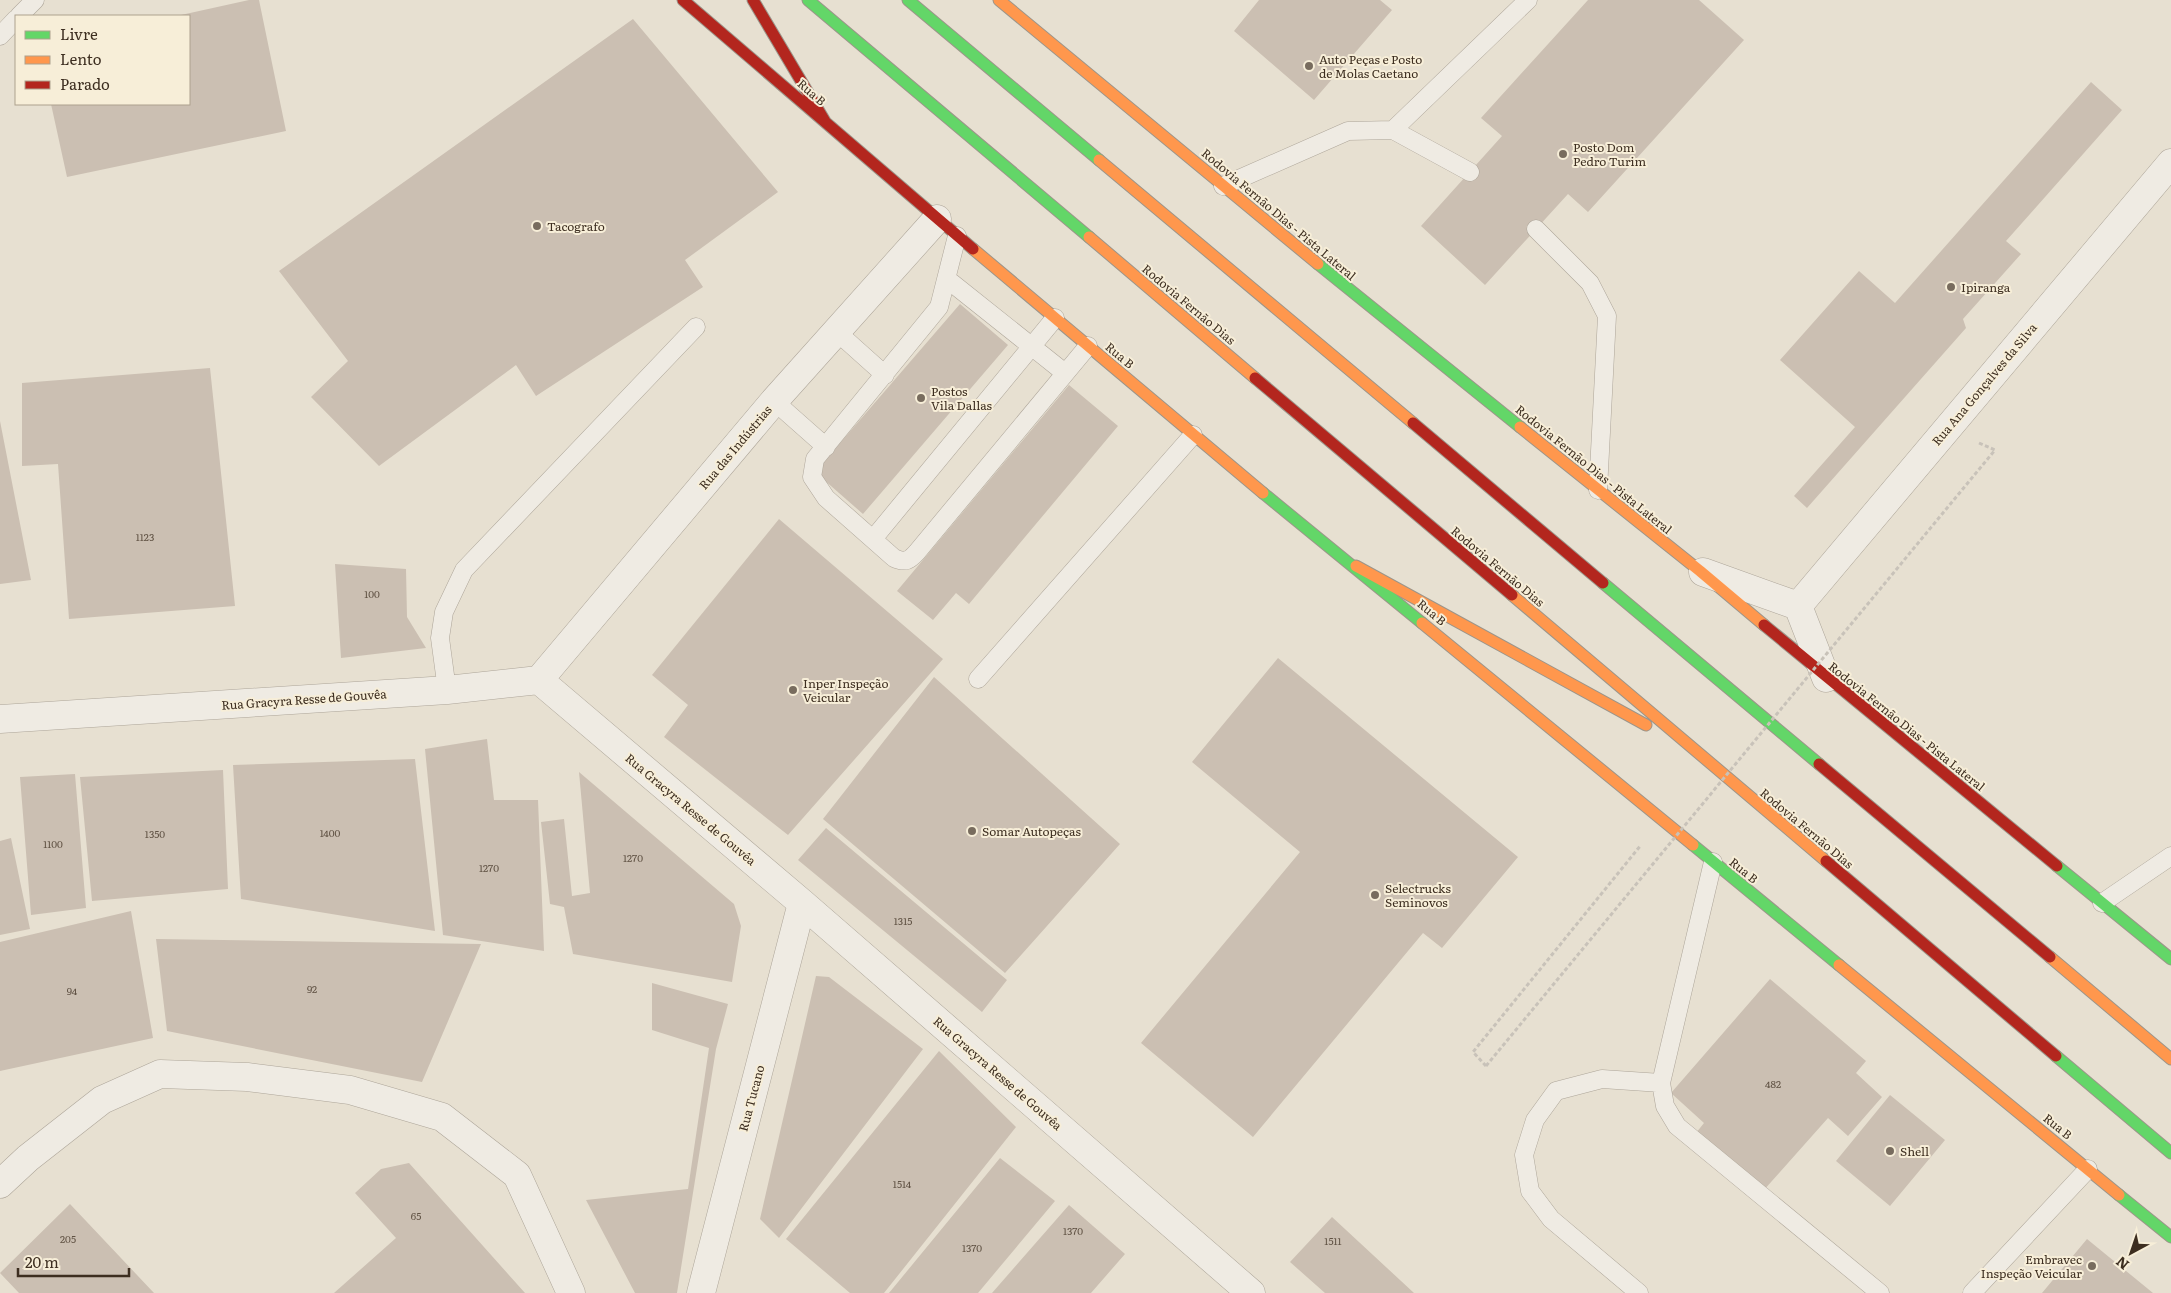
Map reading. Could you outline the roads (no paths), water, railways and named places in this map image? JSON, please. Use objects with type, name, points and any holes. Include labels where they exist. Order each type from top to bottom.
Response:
[{"type":"main road","name":"Rua B","points":[[683,0],[947,228],[1193,435],[1356,566],[1661,820],[2171,1237]]},
{"type":"main road","points":[[754,0],[826,123]]},
{"type":"main road","name":"Rodovia Fernão Dias","points":[[808,0],[2171,1153]]},
{"type":"main road","points":[[908,0],[2171,1059]]},
{"type":"main road","name":"Rodovia Fernão Dias - Pista Lateral","points":[[999,0],[1370,308],[1700,571],[1826,678],[2171,959]]},
{"type":"main road","points":[[1356,566],[1698,753]]},
{"type":"street","name":"Rua Ana Gonçalves da Silva","points":[[1798,606],[2171,163]]},
{"type":"street","name":"Rua das Indústrias","points":[[539,680],[774,401],[837,332],[947,228]]},
{"type":"street","points":[[1700,571],[1798,606],[1826,678]]},
{"type":"street","name":"Rua Gracyra Resse de Gouvêa","points":[[0,719],[447,690],[539,680],[802,903],[1250,1293]]},
{"type":"street","name":"Rua Tucano","points":[[701,1293],[802,903]]},
{"type":"street","points":[[0,1184],[28,1158],[102,1100],[160,1074],[247,1077],[350,1090],[442,1118],[517,1175],[570,1293]]},
{"type":"lane","points":[[20,15],[34,0]]},
{"type":"lane","points":[[1393,130],[1528,0]]},
{"type":"lane","points":[[0,36],[15,20]]},
{"type":"lane","points":[[1223,186],[1348,130],[1393,130],[1470,172]]},
{"type":"lane","points":[[947,228],[947,279],[939,308],[816,460],[812,477],[826,498],[894,558],[903,562],[909,560],[1088,346]]},
{"type":"lane","points":[[1536,229],[1590,283],[1607,316],[1598,490]]},
{"type":"lane","points":[[947,279],[1065,373]]},
{"type":"lane","points":[[873,539],[1055,318]]},
{"type":"lane","points":[[447,690],[440,638],[444,612],[464,570],[696,328]]},
{"type":"lane","points":[[837,332],[885,375]]},
{"type":"lane","points":[[774,401],[826,447]]},
{"type":"lane","points":[[978,678],[1193,435]]},
{"type":"lane","points":[[2102,903],[2171,856]]},
{"type":"lane","points":[[1713,862],[1661,1083],[1665,1106],[1677,1126],[1880,1293]]},
{"type":"lane","points":[[1639,1293],[1551,1219],[1530,1191],[1524,1155],[1535,1120],[1556,1091],[1602,1079],[1661,1083]]},
{"type":"lane","points":[[1972,1293],[2088,1169]]},
{"type":"place","name":"Auto Peças e Posto de Molas Caetano","points":[[1309,66]]},
{"type":"place","name":"Posto Dom Pedro Turim","points":[[1563,154]]},
{"type":"place","name":"Tacografo","points":[[537,226]]},
{"type":"place","name":"Ipiranga","points":[[1951,287]]},
{"type":"place","name":"Postos Vila Dallas","points":[[921,398]]},
{"type":"place","name":"Inper Inspeção Veicular","points":[[793,690]]},
{"type":"place","name":"Somar Autopeças","points":[[972,831]]},
{"type":"place","name":"Selectrucks Seminovos","points":[[1375,895]]},
{"type":"place","name":"Shell","points":[[1890,1151]]},
{"type":"place","name":"Embravec Inspeção Veicular","points":[[2092,1266]]}]
